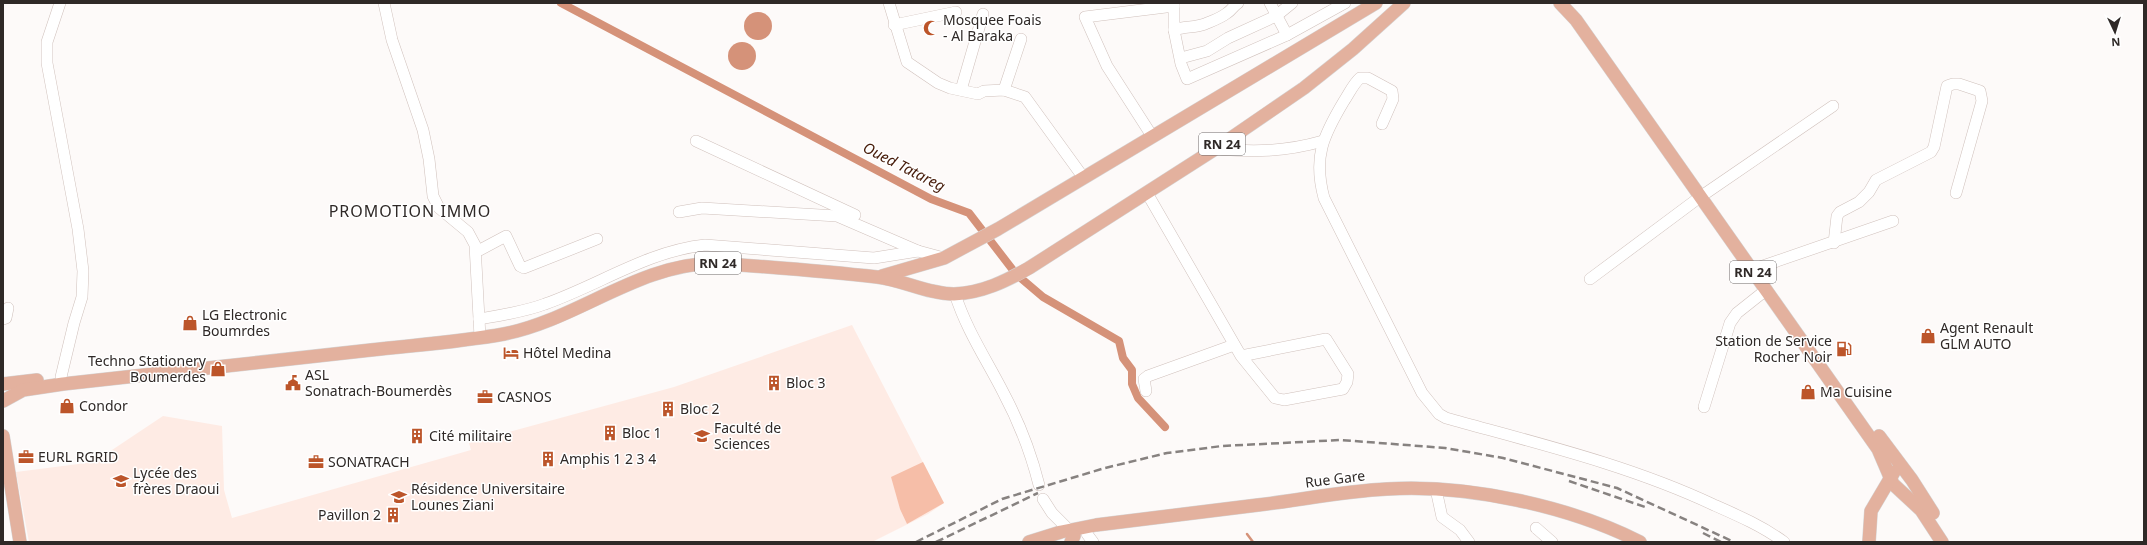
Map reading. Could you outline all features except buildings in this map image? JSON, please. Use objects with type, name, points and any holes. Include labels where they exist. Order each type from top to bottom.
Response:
[{"type":"main road","name":"RN 24","points":[[878,277],[944,258],[998,229],[1376,3]]},
{"type":"main road","name":"RN 24","points":[[3,384],[505,326],[553,313],[566,312],[646,276],[662,270],[689,264],[716,263],[878,277],[936,292],[955,294],[978,290],[1004,282],[1029,268],[1215,149],[1330,68],[1404,3]]},
{"type":"main road","name":"RN 24","points":[[1560,3],[1576,20],[1703,195],[1760,267],[1912,480],[1950,542]]},
{"type":"main road","name":"RN 24","points":[[1574,3],[1766,290],[1878,450],[1889,477],[1899,490],[1921,510],[1942,542]]},
{"type":"main road","name":"RN 24","points":[[3,401],[24,390],[63,384],[480,329]]},
{"type":"main road","points":[[3,436],[20,542]]},
{"type":"main road","points":[[1869,542],[1872,508],[1889,477],[1902,466]]},
{"type":"main road","points":[[1870,520],[1882,503],[1912,480]]},
{"type":"main road","name":"Rue Gare","points":[[1030,542],[1359,491],[1413,488],[1489,496],[1550,509],[1605,527],[1640,542]]},
{"type":"main road","points":[[3,489],[12,542]]},
{"type":"main road","name":"Rue Gare","points":[[1094,533],[1359,497],[1388,494],[1437,494],[1494,502],[1549,515],[1626,542]]},
{"type":"street","points":[[60,3],[46,42],[47,63],[78,229],[83,271],[82,297],[61,377]]},
{"type":"street","points":[[384,3],[392,40],[424,130],[433,196],[439,208],[468,232],[476,252],[480,329],[517,312],[542,306],[655,256],[682,248],[705,245],[874,258],[918,251]]},
{"type":"street","points":[[889,3],[894,25],[907,62],[938,83],[950,88],[978,94],[984,91],[1004,90],[1026,97],[1083,177]]},
{"type":"street","points":[[1174,30],[1185,26],[1194,28],[1224,16],[1238,3]]},
{"type":"street","points":[[1270,3],[1287,35]]},
{"type":"street","points":[[1181,58],[1207,51],[1228,38],[1276,16],[1292,3]]},
{"type":"street","points":[[1152,136],[1107,66],[1086,17],[1174,4],[1174,30],[1187,79],[1287,35],[1345,3]]},
{"type":"street","points":[[894,25],[956,12]]},
{"type":"street","points":[[961,90],[983,14]]},
{"type":"street","points":[[1004,90],[1021,39]]},
{"type":"street","points":[[1382,124],[1393,99],[1392,91],[1363,77],[1358,80],[1329,126],[1322,141],[1318,168],[1324,198],[1422,392],[1438,414],[1446,418],[1602,462],[1679,488],[1754,523],[1784,542]]},
{"type":"street","points":[[1834,243],[1837,216],[1840,212],[1859,202],[1869,192],[1876,180],[1931,152],[1934,146],[1948,86],[1953,84],[1980,90],[1982,95],[1982,101],[1956,193]]},
{"type":"street","points":[[1590,279],[1703,195],[1833,106]]},
{"type":"street","points":[[696,141],[884,229],[894,235],[903,244]]},
{"type":"street","points":[[1215,149],[1274,152],[1300,148],[1322,141]]},
{"type":"street","points":[[1147,193],[1234,345],[1241,356],[1275,398],[1284,400],[1343,389],[1347,382],[1348,374],[1326,340],[1241,356]]},
{"type":"street","points":[[679,212],[710,209],[837,216],[918,251],[944,258]]},
{"type":"street","points":[[1760,267],[1834,243],[1893,221]]},
{"type":"street","points":[[476,252],[506,236],[520,266],[524,268],[597,239]]},
{"type":"street","points":[[1704,407],[1730,323],[1737,313],[1766,290]]},
{"type":"street","points":[[955,294],[966,326],[1004,392],[1022,430],[1033,461],[1039,485]]},
{"type":"street","points":[[3,320],[6,318],[8,308]]},
{"type":"street","points":[[1146,390],[1144,379],[1148,376],[1234,345]]},
{"type":"street","points":[[1437,494],[1442,517],[1460,530],[1469,542]]},
{"type":"street","points":[[1043,499],[1052,512],[1062,538]]},
{"type":"street","points":[[1536,528],[1552,542]]},
{"type":"shaded area","points":[[758,12],[768,16],[772,26],[768,36],[758,40],[748,36],[744,26],[748,16]]},
{"type":"shaded area","points":[[742,42],[752,46],[756,56],[752,66],[742,70],[732,66],[728,56],[732,46]]},
{"type":"shaded area","name":"Faculté de Sciences","points":[[852,325],[944,503],[928,514],[872,542],[29,542],[16,472],[94,462],[163,416],[222,426],[224,490],[232,518],[471,450],[469,443],[674,387]]},
{"type":"shaded area","points":[[923,462],[944,503],[907,524],[900,509],[891,477]]},
{"type":"waterway","name":"Oued Tatareg","points":[[561,3],[931,199],[969,213],[1016,274],[1043,297],[1119,341],[1123,358],[1132,370],[1132,384],[1138,398],[1165,427]]},
{"type":"waterway","name":"Oued Tatareg","points":[[1247,534],[1253,542]]},
{"type":"railway","points":[[916,542],[1002,499],[1105,468],[1167,453],[1222,446],[1341,440],[1445,448],[1503,458],[1617,488],[1734,542]]},
{"type":"railway","points":[[1569,481],[1645,507]]},
{"type":"railway","points":[[936,542],[1038,493]]},
{"type":"railway","points":[[1703,533],[1721,542]]},
{"type":"place","name":"Mosquee Foais - Al Baraka","points":[[931,28]]},
{"type":"place","name":"LG Electronic Boumrdes","points":[[190,323]]},
{"type":"place","name":"Agent Renault GLM AUTO","points":[[1928,336]]},
{"type":"place","name":"Station de Service Rocher Noir","points":[[1844,349]]},
{"type":"place","name":"Hôtel Medina","points":[[511,353]]},
{"type":"place","name":"Techno Stationery Boumerdes","points":[[218,369]]},
{"type":"place","name":"ASL Sonatrach-Boumerdès","points":[[293,383]]},
{"type":"place","name":"Bloc 3","points":[[774,383]]},
{"type":"place","name":"Ma Cuisine","points":[[1808,392]]},
{"type":"place","name":"CASNOS","points":[[485,397]]},
{"type":"place","name":"Condor","points":[[67,406]]},
{"type":"place","name":"Bloc 2","points":[[668,409]]},
{"type":"place","name":"Bloc 1","points":[[610,433]]},
{"type":"place","name":"Cité militaire","points":[[417,436]]},
{"type":"place","name":"Faculté de Sciences","points":[[702,436]]},
{"type":"place","name":"EURL RGRID","points":[[26,457]]},
{"type":"place","name":"Amphis 1 2 3 4","points":[[548,459]]},
{"type":"place","name":"SONATRACH","points":[[316,462]]},
{"type":"place","name":"Lycée des frères Draoui","points":[[121,481]]},
{"type":"place","name":"Résidence Universitaire Lounes Ziani","points":[[399,497]]},
{"type":"place","name":"Pavillon 2","points":[[393,515]]},
{"type":"district","name":"PROMOTION IMMO","points":[[410,211]]}]
